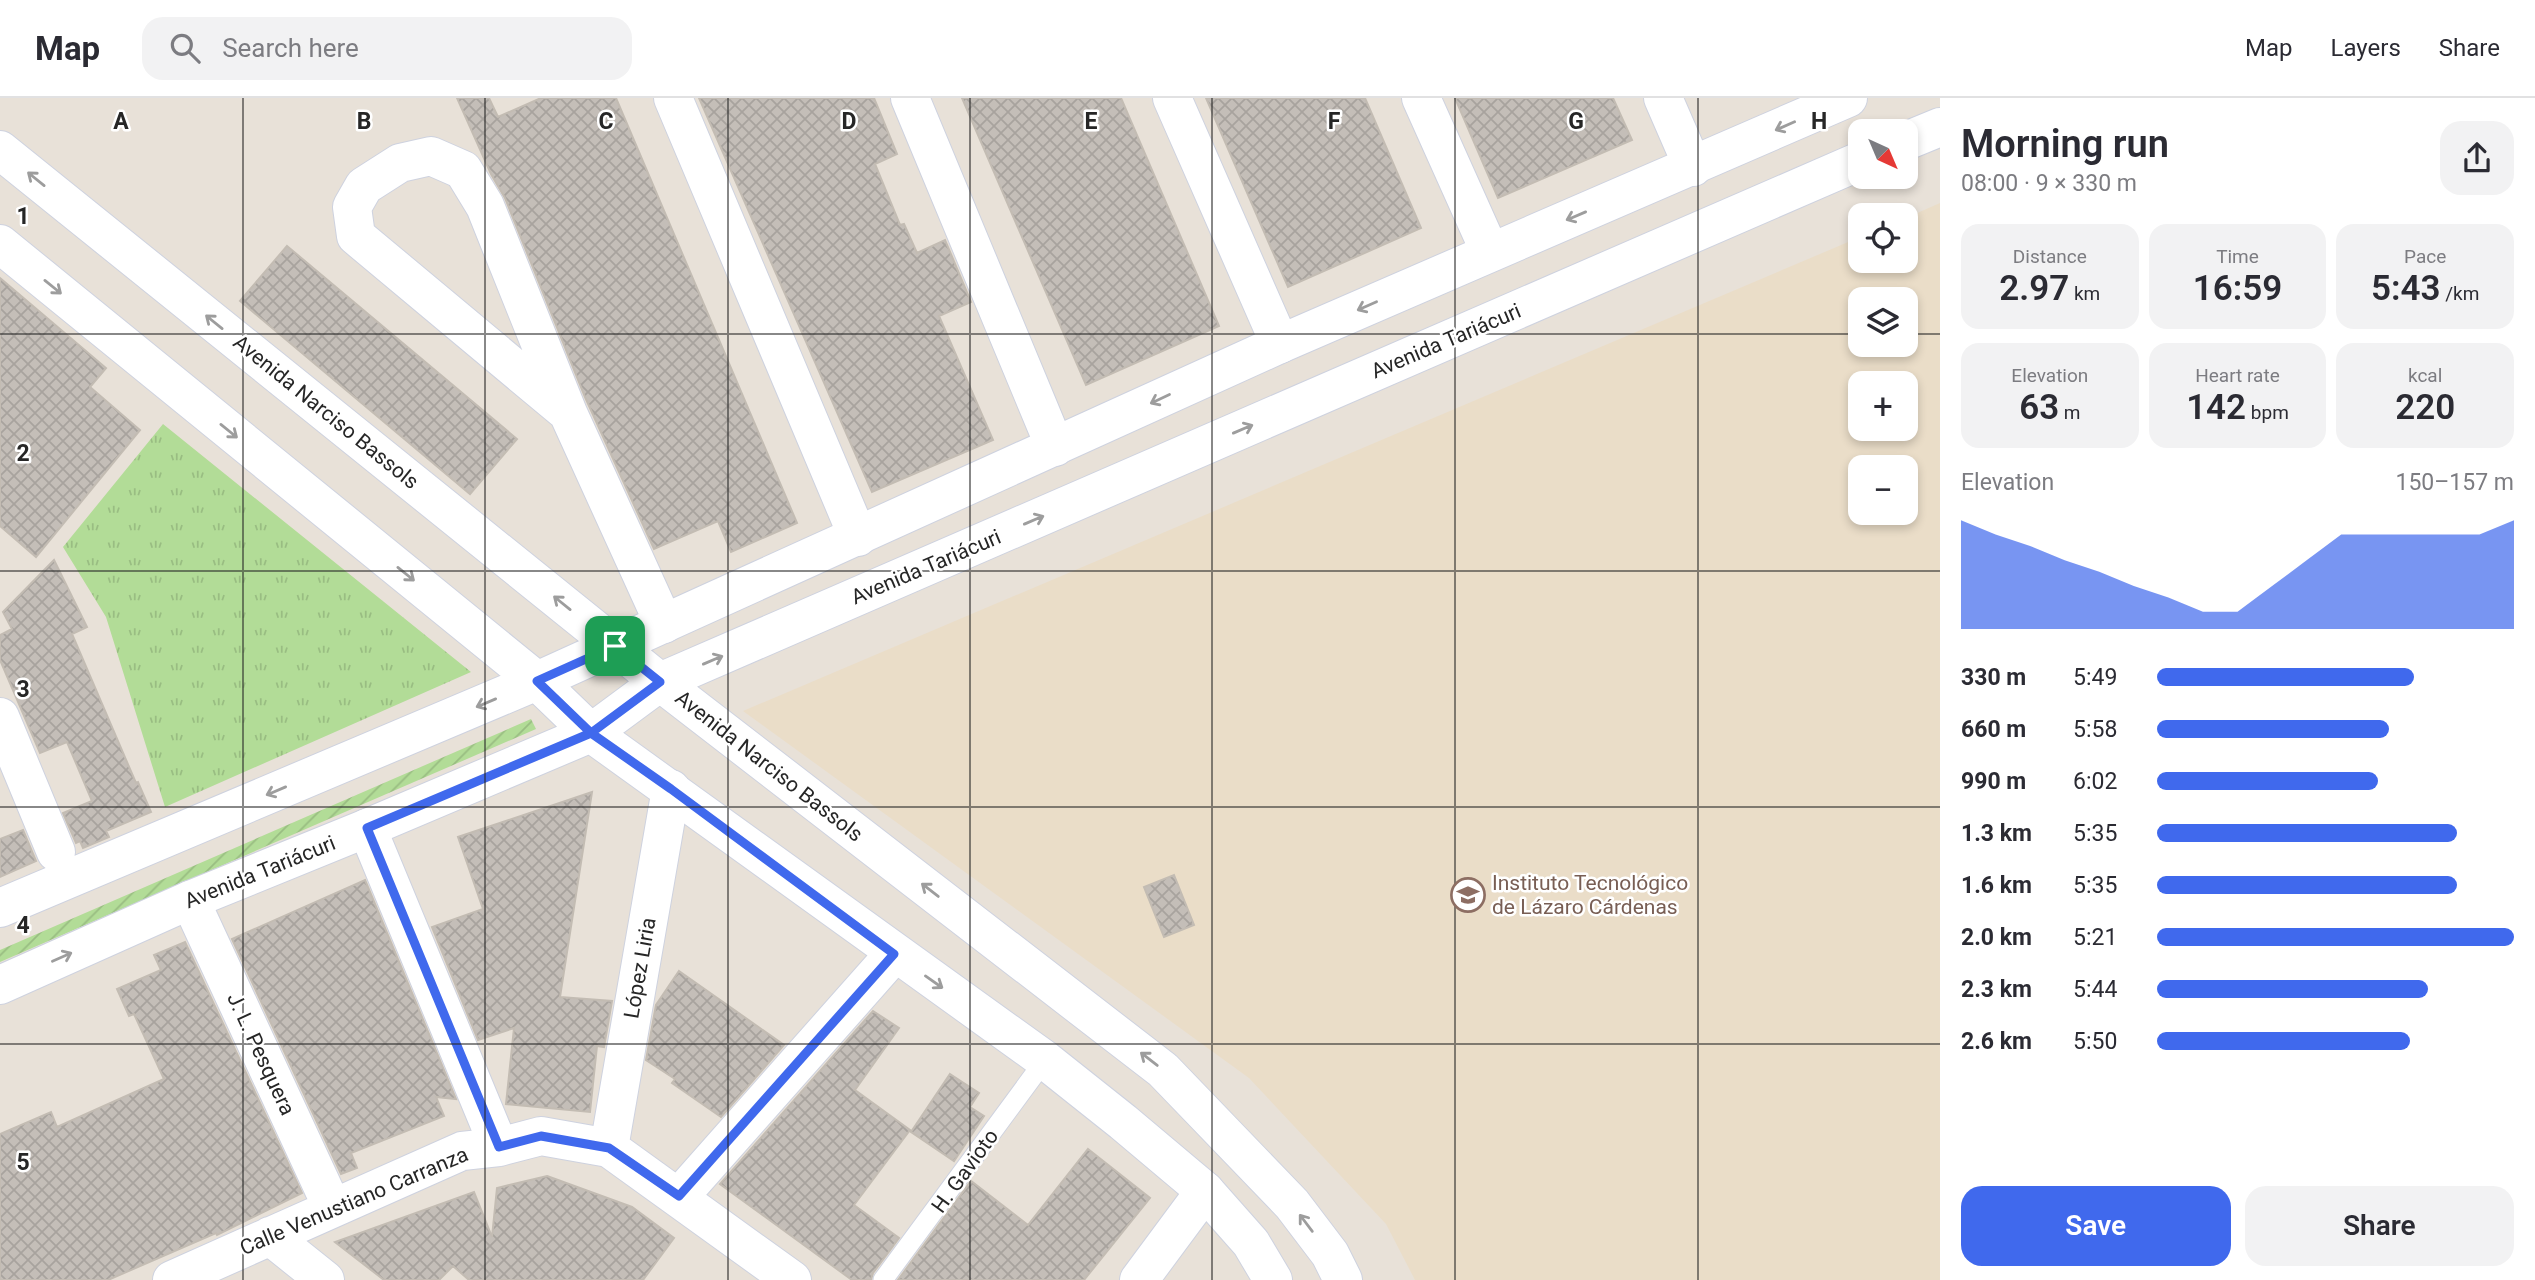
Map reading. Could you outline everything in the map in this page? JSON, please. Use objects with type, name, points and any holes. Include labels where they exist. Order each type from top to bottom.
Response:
[{"type":"street","points":[[673,98],[858,537]]},
{"type":"street","points":[[910,98],[1055,447]]},
{"type":"street","points":[[1172,98],[1280,344]]},
{"type":"street","points":[[1421,98],[1490,251]]},
{"type":"street","points":[[1663,98],[1693,167]]},
{"type":"street","points":[[0,908],[537,681],[1280,344],[1848,98]]},
{"type":"street","points":[[1918,136],[1940,127]]},
{"type":"street","name":"Avenida Narciso Bassols","points":[[0,149],[660,682],[1163,1070],[1292,1205],[1336,1267]]},
{"type":"street","points":[[568,413],[356,236],[352,207],[364,186],[400,163],[431,156],[463,170],[485,206],[568,413],[664,624]]},
{"type":"street","name":"Avenida Tariácuri","points":[[0,985],[190,900],[591,733],[660,682],[1848,166]]},
{"type":"street","points":[[0,243],[537,681],[591,733],[894,954],[1045,1060],[1205,1191],[1251,1243],[1273,1280]]},
{"type":"street","points":[[0,717],[56,852]]},
{"type":"street","name":"López Liria","points":[[609,1148],[671,789]]},
{"type":"street","points":[[367,828],[499,1147]]},
{"type":"street","name":"J. L. Pesquera","points":[[190,900],[332,1207]]},
{"type":"street","points":[[679,1196],[894,954]]},
{"type":"street","name":"Calle Venustiano Carranza","points":[[172,1280],[332,1207],[462,1152],[499,1147],[541,1136],[609,1148],[792,1280]]},
{"type":"street","points":[[1139,1280],[1205,1191]]},
{"type":"street","points":[[270,1236],[325,1280]]},
{"type":"street","points":[[1278,1280],[1336,1267]]},
{"type":"lane","name":"H. Gavioto","points":[[883,1280],[1045,1060]]},
{"type":"shaded area","name":"Instituto Tecnológico de Lázaro Cárdenas","points":[[1940,203],[1940,1280],[1415,1280],[1386,1224],[1249,1078],[743,711],[1848,242],[1848,273],[1918,273],[1918,213]]},
{"type":"green space","points":[[163,424],[471,672],[165,807],[106,617],[63,547]]},
{"type":"green space","points":[[531,719],[536,729],[0,962],[0,950]]},
{"type":"building","points":[[457,98],[489,98],[498,117],[541,98],[616,98],[797,523],[731,552],[718,521],[654,549],[585,397],[505,198],[491,174]]},
{"type":"building","points":[[699,98],[874,98],[897,154],[875,164],[900,225],[904,224],[917,253],[945,240],[971,302],[939,316],[993,440],[872,492]]},
{"type":"building","points":[[962,98],[1121,98],[1219,326],[1086,385]]},
{"type":"building","points":[[1206,98],[1365,98],[1421,228],[1288,287]]},
{"type":"building","points":[[1455,98],[1613,98],[1632,140],[1498,198]]},
{"type":"building","points":[[287,246],[517,439],[470,494],[240,301]]},
{"type":"building","points":[[0,278],[106,368],[90,387],[140,430],[36,557],[0,526]]},
{"type":"building","points":[[54,560],[87,627],[72,634],[151,812],[106,831],[109,837],[83,848],[80,841],[76,843],[63,813],[92,801],[67,742],[40,753],[0,660],[0,635],[12,629],[3,612]]},
{"type":"building","points":[[592,792],[560,997],[612,1001],[604,1047],[597,1046],[590,1112],[506,1104],[514,1028],[478,1040],[432,927],[483,909],[458,837]]},
{"type":"building","points":[[23,830],[36,861],[0,877],[0,839]]},
{"type":"building","points":[[1174,875],[1194,925],[1164,937],[1144,887]]},
{"type":"building","points":[[365,880],[456,1099],[436,1097],[444,1116],[351,1153],[357,1168],[341,1174],[232,939]]},
{"type":"building","points":[[185,942],[302,1193],[217,1235],[216,1233],[108,1280],[0,1280],[0,1134],[51,1112],[57,1127],[164,1079],[134,1014],[129,1016],[117,989],[161,970],[154,955]]},
{"type":"building","points":[[679,971],[784,1045],[721,1117],[672,1083],[675,1079],[646,1060],[656,1005]]},
{"type":"building","points":[[873,1011],[899,1028],[855,1090],[910,1130],[854,1205],[899,1238],[873,1273],[871,1280],[852,1280],[720,1184]]},
{"type":"building","points":[[950,1074],[979,1093],[970,1107],[984,1116],[954,1161],[911,1132]]},
{"type":"building","points":[[1088,1149],[1150,1198],[1084,1280],[898,1280],[971,1181],[1028,1225]]},
{"type":"building","points":[[547,1176],[632,1207],[674,1238],[643,1280],[469,1280],[453,1266],[439,1280],[384,1280],[335,1242],[474,1192],[492,1237],[497,1188]]},
{"type":"place","name":"Instituto Tecnológico de Lázaro Cárdenas","points":[[1468,895]]},
{"type":"route","points":[[615,646],[537,681],[591,733],[894,954],[679,1196],[609,1148],[541,1136],[499,1147],[367,828],[591,733],[660,682],[615,646]]}]
